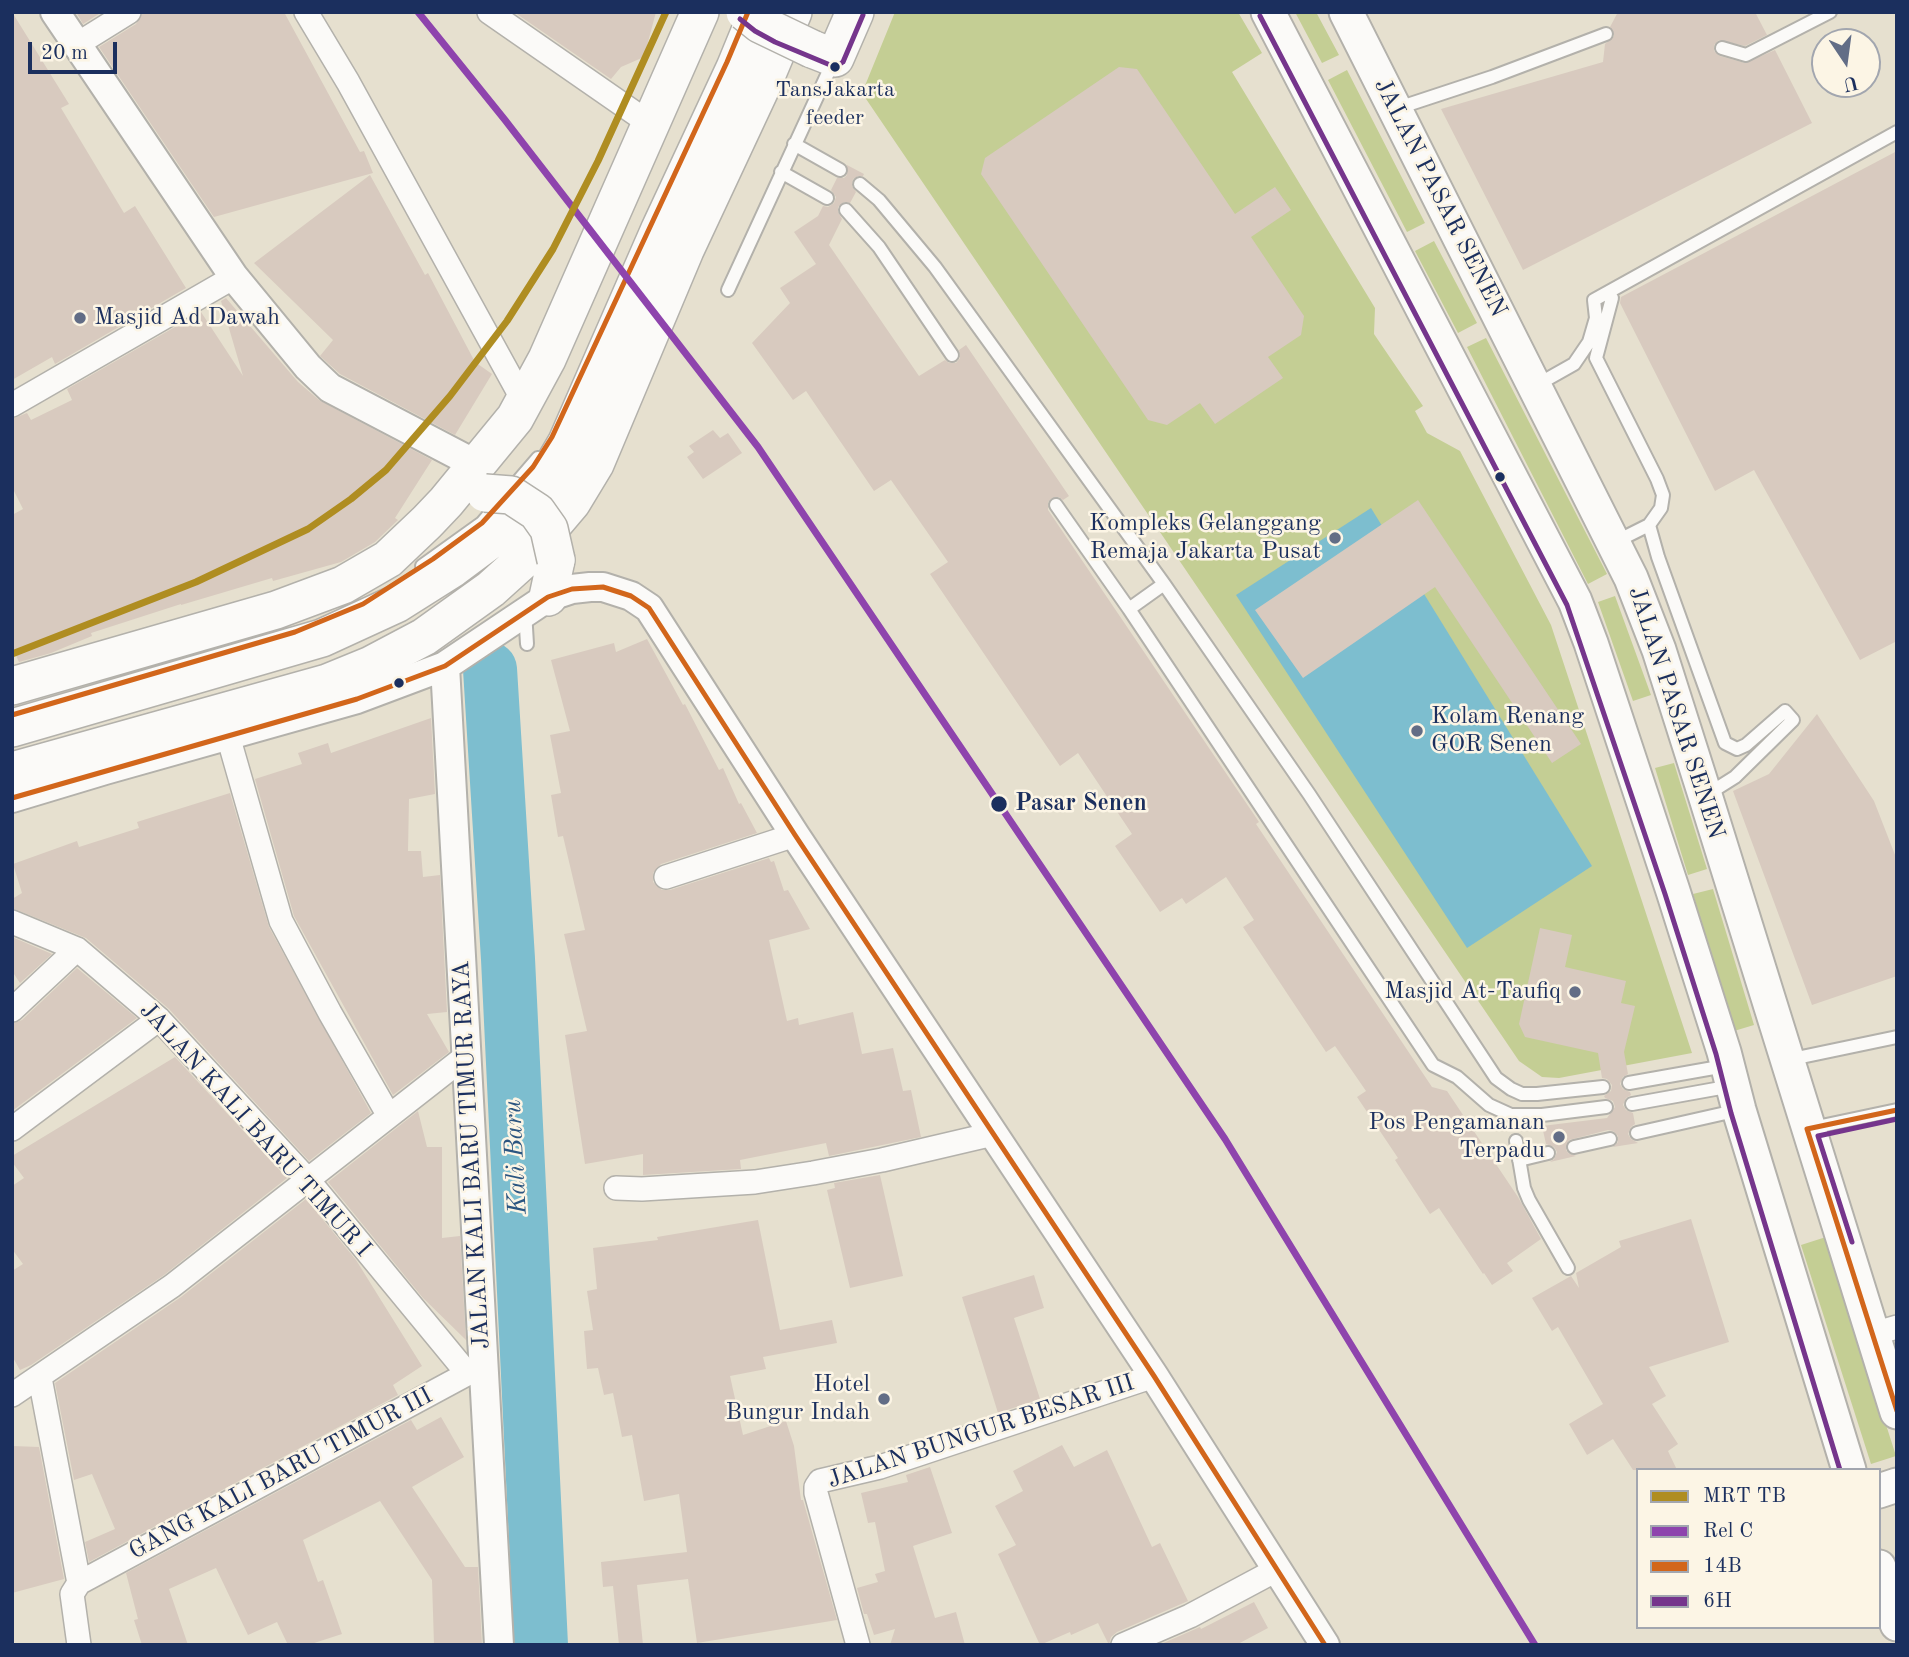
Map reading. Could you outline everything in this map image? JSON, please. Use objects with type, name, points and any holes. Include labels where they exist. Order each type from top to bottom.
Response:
[{"type":"main road","points":[[12,686],[276,610],[344,585],[388,559],[446,502],[481,479],[558,337],[649,123],[700,12]]},
{"type":"main road","points":[[746,12],[779,34],[823,53],[855,12]]},
{"type":"main road","points":[[12,728],[322,638],[396,604],[453,568],[496,536],[543,483],[568,442],[758,12]]},
{"type":"main road","points":[[12,771],[327,683],[371,666],[424,637],[491,589],[522,561],[572,502],[594,464],[685,250],[764,81],[793,12]]},
{"type":"main road","points":[[1268,12],[1574,601],[1591,643],[1673,891],[1848,1468]]},
{"type":"main road","name":"JALAN PASAR SENEN","points":[[1346,12],[1631,578],[1659,650],[1807,1129],[1885,1330],[1897,1412]]},
{"type":"main road","points":[[481,479],[537,512],[549,529],[556,560],[536,604]]},
{"type":"main road","points":[[1881,1573],[1897,1624]]},
{"type":"street","points":[[55,12],[234,277],[308,367],[330,388],[481,479]]},
{"type":"street","points":[[76,45],[129,12]]},
{"type":"street","points":[[306,12],[348,82],[524,402]]},
{"type":"street","points":[[489,12],[649,123]]},
{"type":"street","points":[[12,405],[234,277]]},
{"type":"street","points":[[12,798],[357,699],[445,666],[536,604],[572,589],[603,587],[631,596],[649,608],[795,835],[1154,1376],[1325,1645]]},
{"type":"street","name":"JALAN KALI BARU TIMUR RAYA","points":[[445,666],[466,1056],[475,1369],[499,1645]]},
{"type":"street","points":[[228,736],[281,920],[389,1116]]},
{"type":"street","points":[[666,877],[795,835]]},
{"type":"street","name":"JALAN KALI BARU TIMUR I","points":[[12,922],[77,949],[159,1019],[475,1369]]},
{"type":"street","points":[[12,1010],[77,949]]},
{"type":"street","points":[[12,1129],[159,1019]]},
{"type":"street","points":[[12,1395],[172,1286],[466,1056]]},
{"type":"street","points":[[616,1188],[642,1189],[755,1182],[882,1160],[993,1134]]},
{"type":"street","name":"GANG KALI BARU TIMUR III","points":[[79,1583],[475,1369]]},
{"type":"street","name":"JALAN BUNGUR BESAR III","points":[[858,1645],[816,1493],[820,1482],[880,1467],[1154,1376]]},
{"type":"street","points":[[40,1378],[79,1583],[72,1594],[79,1645]]},
{"type":"street","points":[[1123,1645],[1191,1616],[1278,1569]]},
{"type":"lane","points":[[12,715],[295,632],[363,604],[433,559],[482,523],[533,467],[552,437],[727,62],[746,12]]},
{"type":"lane","points":[[680,230],[754,76],[781,12]]},
{"type":"lane","points":[[1722,48],[1746,55],[1830,12]]},
{"type":"lane","points":[[1395,109],[1492,77],[1606,34]]},
{"type":"lane","points":[[728,290],[794,144],[823,53]]},
{"type":"lane","points":[[1534,386],[1574,364],[1589,342],[1597,318],[1594,300],[1897,132]]},
{"type":"lane","points":[[794,144],[840,170]]},
{"type":"lane","points":[[781,172],[827,198]]},
{"type":"lane","points":[[860,184],[879,200],[935,267],[1164,584],[1310,794],[1496,1078],[1511,1090],[1522,1094],[1603,1087]]},
{"type":"lane","points":[[846,210],[879,247],[952,355]]},
{"type":"lane","points":[[1612,298],[1596,358],[1663,495],[1661,508],[1649,525],[1614,542]]},
{"type":"lane","points":[[527,531],[551,500]]},
{"type":"lane","points":[[1056,505],[1129,609],[1433,1065],[1457,1077],[1489,1105],[1511,1115],[1542,1115],[1606,1107]]},
{"type":"lane","points":[[1649,525],[1725,743],[1737,748],[1746,745],[1785,711],[1793,720],[1735,777],[1705,795]]},
{"type":"lane","points":[[1129,609],[1164,584]]},
{"type":"lane","points":[[527,644],[536,604]]},
{"type":"lane","points":[[12,758],[284,682]]},
{"type":"lane","points":[[1787,1060],[1897,1037]]},
{"type":"lane","points":[[1629,1083],[1733,1087]]},
{"type":"lane","points":[[1632,1104],[1733,1087]]},
{"type":"lane","points":[[1637,1133],[1733,1087]]},
{"type":"lane","points":[[1807,1129],[1897,1110]]},
{"type":"lane","points":[[1511,1115],[1524,1188],[1568,1268]]},
{"type":"lane","points":[[1574,1147],[1611,1139]]},
{"type":"lane","points":[[1520,1160],[1548,1153]]},
{"type":"green space","name":"Kompleks Gelanggang Remaja Jakarta Pusat","points":[[895,12],[1238,12],[1262,53],[1232,72],[1375,308],[1374,334],[1423,406],[1415,411],[1427,433],[1460,451],[1551,625],[1692,1053],[1559,1078],[1542,1077],[1519,1061],[862,93]]},
{"type":"green space","points":[[1295,12],[1316,12],[1339,55],[1322,63]]},
{"type":"green space","points":[[1347,70],[1425,223],[1407,232],[1328,80]]},
{"type":"green space","points":[[1434,241],[1477,323],[1458,333],[1415,251]]},
{"type":"green space","points":[[1486,338],[1607,574],[1588,584],[1467,347]]},
{"type":"green space","points":[[1615,596],[1651,695],[1633,701],[1598,602]]},
{"type":"green space","points":[[1674,763],[1707,869],[1688,875],[1655,768]]},
{"type":"green space","points":[[1713,889],[1754,1025],[1734,1031],[1693,894]]},
{"type":"green space","points":[[1826,1237],[1896,1456],[1871,1464],[1801,1245]]},
{"type":"water","name":"Kolam Renang GOR Senen","points":[[1371,508],[1592,866],[1467,948],[1236,595]]},
{"type":"building","points":[[12,12],[69,104],[61,108],[124,213],[135,206],[186,288],[55,364],[52,357],[12,380]]},
{"type":"building","points":[[76,12],[102,12],[83,24]]},
{"type":"building","points":[[143,12],[284,12],[360,152],[364,151],[373,173],[214,217],[99,47],[136,24]]},
{"type":"building","points":[[514,12],[656,12],[644,57],[621,67],[611,79]]},
{"type":"building","points":[[1618,12],[1755,12],[1767,35],[1745,46],[1719,40],[1714,45],[1714,51],[1720,56],[1745,63],[1775,50],[1812,123],[1523,270],[1441,109],[1603,62],[1605,44],[1614,36],[1610,27]]},
{"type":"building","points":[[1119,67],[1137,69],[1235,214],[1275,187],[1291,210],[1251,237],[1304,316],[1301,335],[1268,357],[1283,378],[1215,424],[1200,403],[1167,425],[1148,420],[981,174],[985,158]]},
{"type":"building","points":[[1897,151],[1897,641],[1860,660],[1754,470],[1715,491],[1620,303],[1621,297]]},
{"type":"building","points":[[847,165],[864,174],[853,179],[852,186],[856,192],[850,203],[844,202],[838,207],[842,219],[829,245],[919,376],[945,360],[956,363],[960,358],[959,350],[966,345],[1069,496],[1063,500],[1059,497],[1052,498],[1048,502],[1048,510],[1259,822],[1256,824],[1432,1087],[1447,1091],[1518,1197],[1541,1239],[1507,1263],[1513,1271],[1492,1285],[1439,1208],[1430,1214],[1395,1160],[1398,1158],[1357,1097],[1366,1091],[1335,1046],[1326,1052],[1243,927],[1254,920],[1226,877],[1186,904],[1182,898],[1160,912],[1115,846],[1132,834],[1078,753],[1060,766],[930,574],[948,562],[891,480],[874,491],[806,391],[793,400],[752,343],[790,303],[780,288],[816,264],[794,232],[818,216],[823,206],[828,207],[834,203],[836,197],[831,190],[837,178],[847,175]]},
{"type":"building","points":[[370,175],[425,275],[428,273],[475,362],[492,374],[455,435],[340,374],[320,356],[333,340],[254,263]]},
{"type":"building","points":[[226,298],[298,382],[319,400],[432,460],[395,518],[398,520],[375,542],[341,562],[181,604],[91,633],[92,636],[51,653],[19,662],[12,647],[12,515],[23,509],[12,487],[12,419],[27,413],[31,420],[72,400],[67,389],[201,312],[243,376],[221,301]]},
{"type":"building","points":[[713,430],[720,438],[728,433],[742,453],[703,479],[687,457],[694,452],[689,446]]},
{"type":"building","points":[[1418,500],[1581,744],[1552,763],[1435,587],[1303,678],[1255,610]]},
{"type":"building","points":[[647,639],[719,770],[723,768],[739,804],[741,803],[757,833],[661,864],[653,873],[653,882],[662,890],[670,890],[769,858],[771,862],[774,861],[784,891],[788,890],[810,929],[769,940],[787,1021],[798,1018],[799,1025],[853,1012],[862,1054],[893,1048],[903,1091],[911,1090],[921,1137],[829,1156],[826,1143],[740,1160],[741,1169],[643,1175],[643,1154],[585,1164],[565,1035],[587,1031],[564,934],[585,930],[563,836],[558,837],[551,795],[561,793],[550,735],[570,731],[551,660],[614,643],[616,652]]},
{"type":"building","points":[[1817,714],[1874,801],[1897,860],[1897,976],[1812,1005],[1733,791],[1769,774]]},
{"type":"building","points":[[431,718],[435,794],[409,799],[408,851],[421,851],[423,877],[440,875],[447,1012],[427,1014],[449,1052],[393,1095],[294,916],[255,779],[302,764],[298,753],[328,743],[331,753]]},
{"type":"building","points":[[230,793],[269,927],[371,1113],[309,1161],[169,1009],[86,938],[12,908],[12,899],[22,893],[13,864],[77,841],[79,847],[139,828],[137,822]]},
{"type":"building","name":"Masjid At-Taufiq","points":[[1540,928],[1572,935],[1565,967],[1626,981],[1621,1003],[1635,1006],[1624,1052],[1628,1074],[1620,1084],[1631,1095],[1623,1105],[1633,1113],[1635,1124],[1628,1134],[1638,1143],[1613,1147],[1618,1142],[1618,1136],[1608,1130],[1569,1140],[1566,1150],[1576,1156],[1550,1162],[1557,1152],[1554,1147],[1546,1144],[1542,1126],[1607,1118],[1615,1107],[1613,1101],[1604,1096],[1611,1091],[1612,1085],[1602,1078],[1598,1053],[1525,1037],[1519,1024]]},
{"type":"building","points":[[12,937],[52,954],[20,983],[12,971]]},
{"type":"building","points":[[77,968],[137,1018],[12,1111],[12,1024],[22,1020]]},
{"type":"building","points":[[175,1057],[287,1178],[164,1275],[20,1370],[12,1356],[12,1271],[23,1264],[12,1249],[12,1186],[24,1178],[12,1162],[12,1156]]},
{"type":"building","points":[[418,1111],[427,1147],[442,1147],[442,1238],[460,1236],[466,1340],[423,1298],[328,1182]]},
{"type":"building","points":[[880,1175],[903,1276],[850,1288],[827,1190],[835,1188],[834,1183]]},
{"type":"building","points":[[306,1199],[356,1260],[422,1366],[393,1385],[398,1395],[89,1562],[85,1542],[115,1529],[92,1474],[74,1480],[55,1383],[181,1297]]},
{"type":"building","points":[[1691,1219],[1729,1342],[1649,1367],[1666,1396],[1652,1404],[1678,1444],[1668,1451],[1676,1468],[1633,1470],[1613,1439],[1587,1455],[1569,1424],[1603,1404],[1558,1327],[1552,1331],[1532,1298],[1571,1276],[1579,1288],[1576,1273],[1621,1247],[1619,1241]]},
{"type":"building","points":[[758,1220],[780,1330],[832,1320],[837,1343],[763,1357],[766,1369],[730,1376],[743,1435],[786,1421],[794,1446],[801,1500],[837,1620],[697,1643],[688,1579],[637,1585],[643,1645],[619,1645],[613,1586],[603,1587],[601,1562],[687,1552],[679,1494],[644,1501],[632,1435],[622,1437],[613,1393],[604,1395],[598,1368],[587,1369],[584,1331],[593,1330],[587,1291],[597,1289],[593,1248],[658,1240],[657,1237]]},
{"type":"building","points":[[1034,1275],[1044,1308],[1014,1318],[1040,1399],[998,1413],[962,1297]]},
{"type":"building","points":[[441,1417],[464,1457],[412,1487],[465,1567],[478,1567],[482,1645],[434,1645],[432,1580],[380,1501],[303,1540],[318,1582],[323,1580],[342,1634],[308,1645],[288,1645],[277,1622],[248,1635],[216,1568],[169,1589],[188,1645],[142,1645],[134,1620],[138,1619],[126,1573],[411,1420],[417,1430]]},
{"type":"building","points":[[1062,1445],[1074,1467],[1107,1450],[1152,1547],[1160,1543],[1188,1601],[1117,1632],[1111,1637],[1109,1645],[1098,1623],[1040,1645],[998,1554],[1016,1545],[995,1506],[1023,1491],[1013,1471]]},
{"type":"building","points":[[12,1446],[39,1447],[64,1579],[12,1593]]},
{"type":"building","points":[[930,1467],[952,1533],[913,1546],[935,1618],[956,1612],[965,1645],[890,1645],[895,1629],[874,1635],[867,1614],[864,1614],[857,1588],[878,1582],[875,1574],[885,1571],[875,1522],[868,1523],[861,1493],[908,1482],[906,1475]]},
{"type":"building","points":[[1254,1602],[1268,1628],[1236,1645],[1159,1645],[1200,1627],[1201,1629]]},
{"type":"waterway","name":"Kali Baru","points":[[490,669],[508,959],[541,1645]]},
{"type":"metro line","name":"TB","points":[[12,654],[196,582],[308,529],[386,470],[450,396],[507,321],[553,249],[598,161],[666,12]]},
{"type":"rail line","name":"C","points":[[418,12],[758,447],[1225,1139],[1535,1645]]},
{"type":"transit line","name":"14B","points":[[12,715],[295,632],[363,604],[433,559],[482,523],[533,467],[552,437],[748,12]]},
{"type":"transit line","name":"6H","points":[[740,19],[775,42],[835,67],[843,62],[863,15]]},
{"type":"transit line","name":"6H","points":[[1260,16],[1567,605],[1716,1054],[1731,1113],[1839,1468]]},
{"type":"transit line","name":"14B","points":[[12,798],[357,699],[445,666],[548,597],[572,589],[603,587],[631,596],[649,608],[795,835],[1154,1376],[1325,1645]]},
{"type":"transit line","name":"14B","points":[[1897,1110],[1807,1129],[1897,1411]]},
{"type":"transit line","name":"6H","points":[[1852,1242],[1818,1136],[1897,1119]]},
{"type":"place","name":"TansJakarta feeder","points":[[835,67]]},
{"type":"place","name":"Masjid Ad Dawah","points":[[80,318]]},
{"type":"place","name":"Kompleks Gelanggang Remaja Jakarta Pusat","points":[[1335,538]]},
{"type":"place","name":"Kolam Renang GOR Senen","points":[[1417,731]]},
{"type":"place","name":"Pasar Senen","points":[[999,804]]},
{"type":"place","name":"Masjid At-Taufiq","points":[[1575,992]]},
{"type":"place","name":"Pos Pengamanan Terpadu","points":[[1559,1137]]},
{"type":"place","name":"Hotel Bungur Indah","points":[[884,1399]]}]
